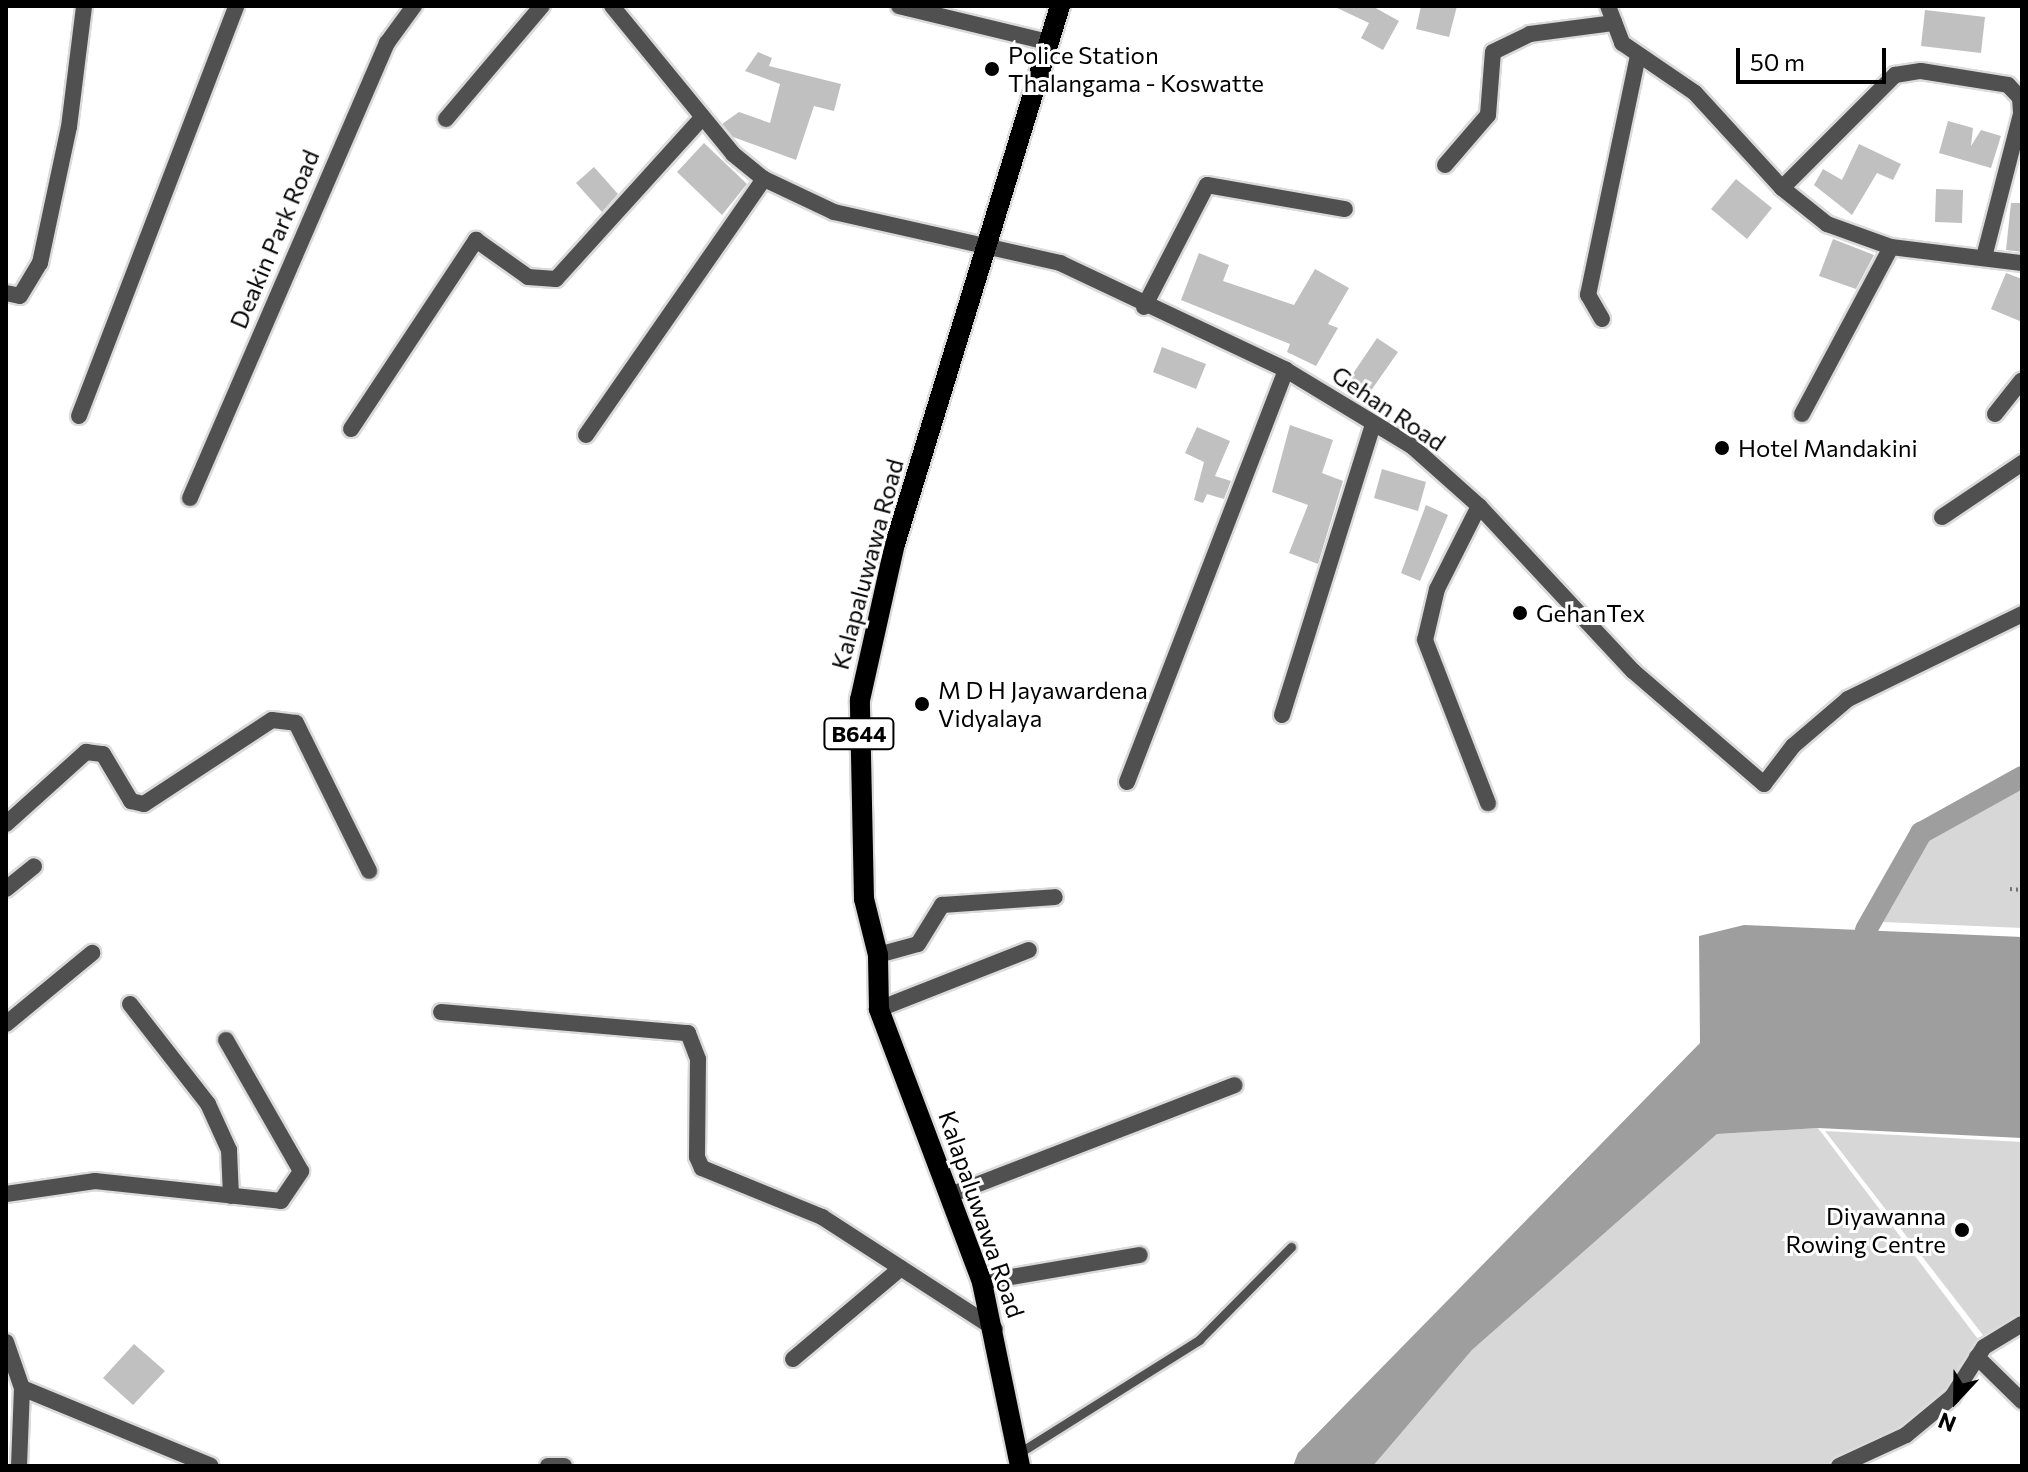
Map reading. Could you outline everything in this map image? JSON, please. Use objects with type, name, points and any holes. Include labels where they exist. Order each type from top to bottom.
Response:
[{"type":"main road","name":"Kalapaluwawa Road","points":[[1019,1460],[995,1329],[982,1282],[879,1009],[878,955],[864,899],[860,700],[895,544],[1060,6]]},
{"type":"street","points":[[6,293],[20,296],[40,263],[69,127],[84,6]]},
{"type":"street","points":[[79,416],[236,6]]},
{"type":"street","name":"Deakin Park Road","points":[[190,498],[387,43],[414,6]]},
{"type":"street","points":[[446,119],[542,6]]},
{"type":"street","name":"Gehan Road","points":[[612,6],[702,118],[764,179],[834,212],[987,244],[1060,263],[1144,307],[1194,323],[1286,370],[1413,447],[1479,506],[1633,671],[1764,784],[1793,746],[1848,699],[2022,614]]},
{"type":"street","points":[[899,6],[1048,42]]},
{"type":"street","points":[[1608,6],[1622,43],[1695,93],[1782,188],[1827,224],[1891,247],[2022,263]]},
{"type":"street","points":[[1445,165],[1488,115],[1493,52],[1530,34],[1614,23]]},
{"type":"street","points":[[1602,319],[1588,295],[1638,55]]},
{"type":"street","points":[[1782,188],[1895,75],[1921,71],[2008,85],[2020,98],[2021,114],[1984,257]]},
{"type":"street","points":[[351,429],[476,240],[528,277],[556,279],[702,118]]},
{"type":"street","points":[[586,435],[764,179]]},
{"type":"street","points":[[1144,307],[1207,185],[1345,209]]},
{"type":"street","points":[[1802,414],[1891,247]]},
{"type":"street","points":[[1127,782],[1286,370]]},
{"type":"street","points":[[1995,414],[2022,380]]},
{"type":"street","points":[[1282,715],[1373,424]]},
{"type":"street","points":[[1942,517],[2022,463]]},
{"type":"street","points":[[1479,506],[1437,589],[1425,640],[1488,803]]},
{"type":"street","points":[[6,824],[86,752],[103,754],[131,801],[144,804],[272,720],[296,723],[369,871]]},
{"type":"street","points":[[6,889],[34,866]]},
{"type":"street","points":[[878,955],[918,944],[942,905],[1055,897]]},
{"type":"street","points":[[879,1009],[1029,950]]},
{"type":"street","points":[[6,1024],[92,953]]},
{"type":"street","points":[[130,1004],[208,1104],[229,1150],[231,1196]]},
{"type":"street","points":[[441,1012],[688,1033],[698,1059],[702,1168],[822,1217],[995,1329]]},
{"type":"street","points":[[6,1194],[95,1181],[281,1201],[301,1171],[226,1040]]},
{"type":"street","points":[[950,1195],[1235,1085]]},
{"type":"street","points":[[982,1282],[1140,1255]]},
{"type":"street","points":[[793,1359],[901,1268]]},
{"type":"street","points":[[1839,1466],[1906,1435],[1952,1397],[1977,1357],[2022,1324]]},
{"type":"street","points":[[6,1342],[22,1388],[19,1466]]},
{"type":"street","points":[[1977,1357],[2022,1401]]},
{"type":"street","points":[[22,1388],[211,1466]]},
{"type":"street","points":[[548,1466],[564,1466]]},
{"type":"lane","points":[[1019,1460],[1199,1340],[1291,1247]]},
{"type":"path","points":[[2010,889],[2022,890]]},
{"type":"shaded area","points":[[2022,789],[2022,928],[1883,922],[1929,840]]},
{"type":"shaded area","points":[[1744,925],[2022,937],[2022,1138],[1818,1128],[1717,1134],[1472,1350],[1373,1466],[1293,1466],[1298,1453],[1700,1043],[1699,936]]},
{"type":"shaded area","points":[[1818,1128],[1984,1347],[1952,1397],[1906,1435],[1839,1466],[1373,1466],[1472,1350],[1717,1134]]},
{"type":"shaded area","name":"Diyawanna Rowing Centre","points":[[1825,1131],[2022,1142],[2022,1318],[1986,1339]]},
{"type":"building","points":[[1333,6],[1372,6],[1399,21],[1383,50],[1361,38],[1369,23]]},
{"type":"building","points":[[1421,6],[1457,6],[1449,37],[1416,29]]},
{"type":"building","points":[[1925,10],[1985,17],[1981,53],[1921,46]]},
{"type":"building","points":[[758,52],[772,58],[769,66],[841,84],[834,111],[814,106],[796,160],[733,137],[722,124],[739,112],[770,123],[780,84],[745,71]]},
{"type":"building","points":[[1948,121],[1973,128],[1971,146],[1981,130],[2001,136],[1991,168],[1939,153]]},
{"type":"building","points":[[704,143],[747,184],[722,215],[677,172]]},
{"type":"building","points":[[1859,144],[1901,164],[1893,180],[1877,173],[1852,215],[1814,185],[1823,169],[1842,180]]},
{"type":"building","points":[[594,167],[618,194],[602,212],[576,183]]},
{"type":"building","points":[[1736,179],[1772,208],[1747,239],[1711,209]]},
{"type":"building","points":[[1936,189],[1963,190],[1962,223],[1935,222]]},
{"type":"building","points":[[2011,203],[2022,203],[2022,252],[2006,250]]},
{"type":"building","points":[[1833,239],[1874,255],[1856,289],[1819,276]]},
{"type":"building","points":[[1199,253],[1229,265],[1223,281],[1294,305],[1315,269],[1349,288],[1328,324],[1338,328],[1316,366],[1287,352],[1290,344],[1181,300]]},
{"type":"building","points":[[2006,273],[2022,279],[2022,322],[1991,309]]},
{"type":"building","points":[[1377,338],[1398,352],[1370,392],[1350,378]]},
{"type":"building","points":[[1162,347],[1206,364],[1196,389],[1153,372]]},
{"type":"building","points":[[1290,425],[1333,440],[1322,473],[1343,481],[1318,564],[1289,553],[1308,505],[1272,492]]},
{"type":"building","points":[[1197,427],[1230,441],[1215,476],[1231,481],[1224,499],[1207,494],[1203,503],[1194,500],[1204,462],[1185,453]]},
{"type":"building","points":[[1382,469],[1426,482],[1418,511],[1374,498]]},
{"type":"building","points":[[1426,505],[1448,515],[1420,581],[1401,573]]},
{"type":"building","points":[[134,1344],[165,1371],[133,1405],[103,1378]]},
{"type":"waterway","points":[[1866,930],[1921,833],[2022,777]]},
{"type":"place","name":"Police Station Thalangama - Koswatte","points":[[992,69]]},
{"type":"place","name":"Hotel Mandakini","points":[[1722,448]]},
{"type":"place","name":"GehanTex","points":[[1520,613]]},
{"type":"place","name":"M D H Jayawardena Vidyalaya","points":[[922,704]]},
{"type":"place","name":"Diyawanna Rowing Centre","points":[[1962,1230]]}]
